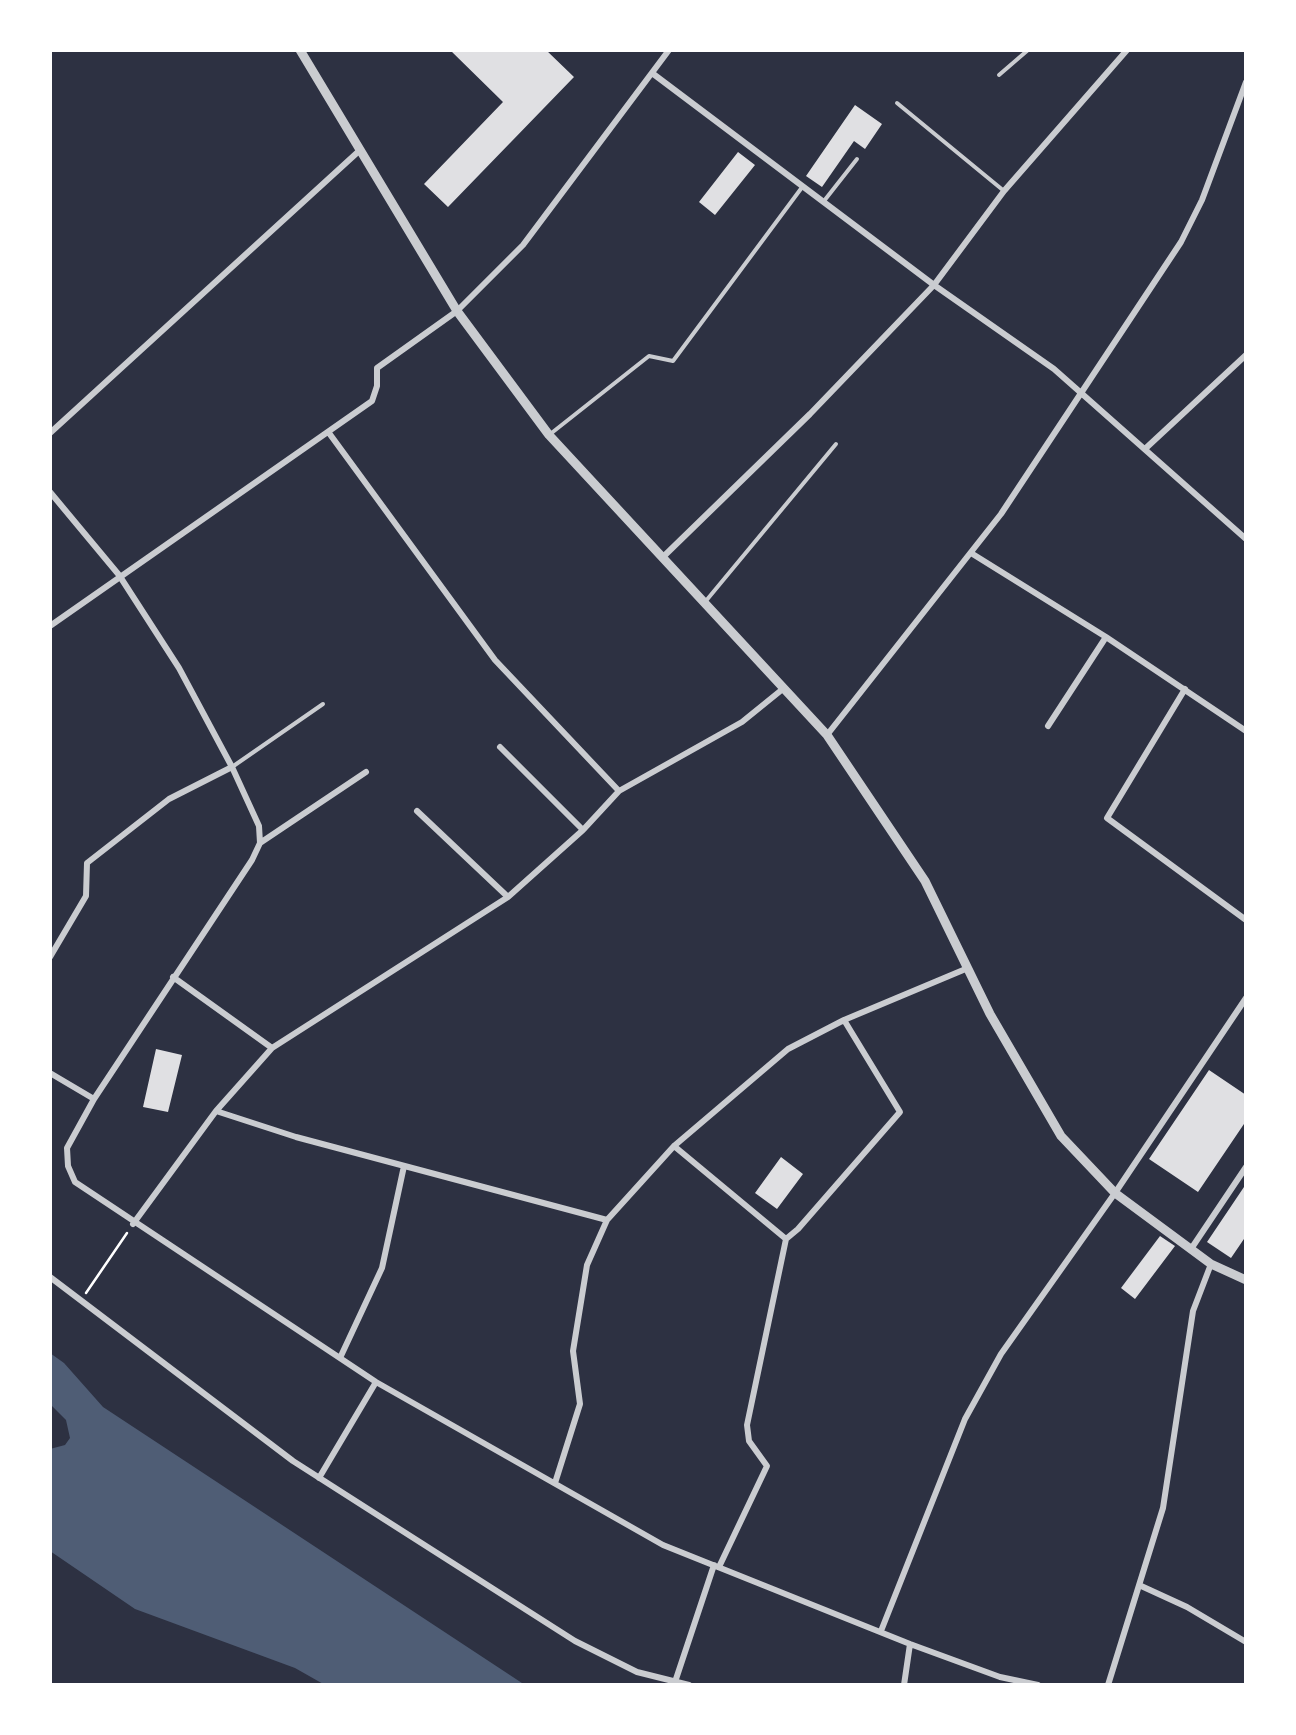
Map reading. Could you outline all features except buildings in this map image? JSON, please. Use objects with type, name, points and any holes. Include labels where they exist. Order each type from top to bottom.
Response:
[{"type":"street","points":[[300,50],[457,311],[549,435],[827,734],[926,881],[1026,1080],[1061,1136],[1116,1193],[1210,1264],[1246,1280]]},
{"type":"street","points":[[50,626],[372,401],[377,368],[382,362],[457,311],[523,245],[669,50]]},
{"type":"street","points":[[663,557],[810,414],[934,285],[1004,192],[1128,50]]},
{"type":"street","points":[[652,72],[1083,393],[1246,539]]},
{"type":"street","points":[[827,734],[1001,514],[1181,242],[1202,200],[1246,82]]},
{"type":"street","points":[[50,433],[360,151]]},
{"type":"street","points":[[1146,448],[1246,356]]},
{"type":"street","points":[[328,433],[496,660],[619,791]]},
{"type":"street","points":[[50,492],[119,575],[178,668],[260,826],[260,843]]},
{"type":"street","points":[[971,553],[1246,731]]},
{"type":"street","points":[[1048,726],[1106,637]]},
{"type":"street","points":[[134,1224],[216,1112],[272,1048],[508,897],[583,830],[619,791],[742,722],[786,686]]},
{"type":"street","points":[[1185,689],[1107,818],[1246,920]]},
{"type":"street","points":[[500,747],[583,830]]},
{"type":"street","points":[[50,957],[86,896],[87,862],[169,799],[232,767]]},
{"type":"street","points":[[366,772],[260,843],[94,1098],[67,1148],[68,1166],[75,1182],[376,1382],[664,1544],[910,1644],[1000,1677],[1038,1685]]},
{"type":"street","points":[[417,811],[508,897]]},
{"type":"street","points":[[554,1483],[580,1404],[573,1351],[587,1265],[607,1220],[674,1146],[788,1050],[844,1020],[968,968]]},
{"type":"street","points":[[174,977],[272,1048]]},
{"type":"street","points":[[881,1631],[965,1418],[1001,1354],[1116,1193],[1246,998]]},
{"type":"street","points":[[675,1682],[716,1566],[767,1466],[749,1440],[747,1425],[786,1239],[900,1112],[844,1020]]},
{"type":"street","points":[[50,1073],[94,1098]]},
{"type":"street","points":[[216,1112],[607,1220]]},
{"type":"street","points":[[674,1146],[786,1239]]},
{"type":"street","points":[[340,1359],[382,1268],[404,1166]]},
{"type":"street","points":[[1190,1249],[1246,1167]]},
{"type":"street","points":[[1108,1685],[1163,1508],[1194,1310],[1210,1264]]},
{"type":"street","points":[[50,1277],[319,1478],[575,1641],[637,1672],[688,1685]]},
{"type":"street","points":[[319,1478],[376,1382]]},
{"type":"street","points":[[1139,1585],[1246,1642]]},
{"type":"street","points":[[904,1685],[910,1644]]},
{"type":"lane","points":[[999,74],[1028,50]]},
{"type":"lane","points":[[897,103],[1004,192]]},
{"type":"lane","points":[[824,201],[856,159]]},
{"type":"lane","points":[[549,435],[649,356],[673,361],[804,186]]},
{"type":"lane","points":[[705,602],[836,444]]},
{"type":"lane","points":[[232,767],[323,704]]},
{"type":"path","points":[[80,1302],[134,1224]]},
{"type":"water","points":[[50,1353],[103,1407],[525,1685],[325,1685],[295,1668],[135,1609],[50,1551],[50,1449],[65,1445],[70,1438],[66,1420],[50,1404]]}]
